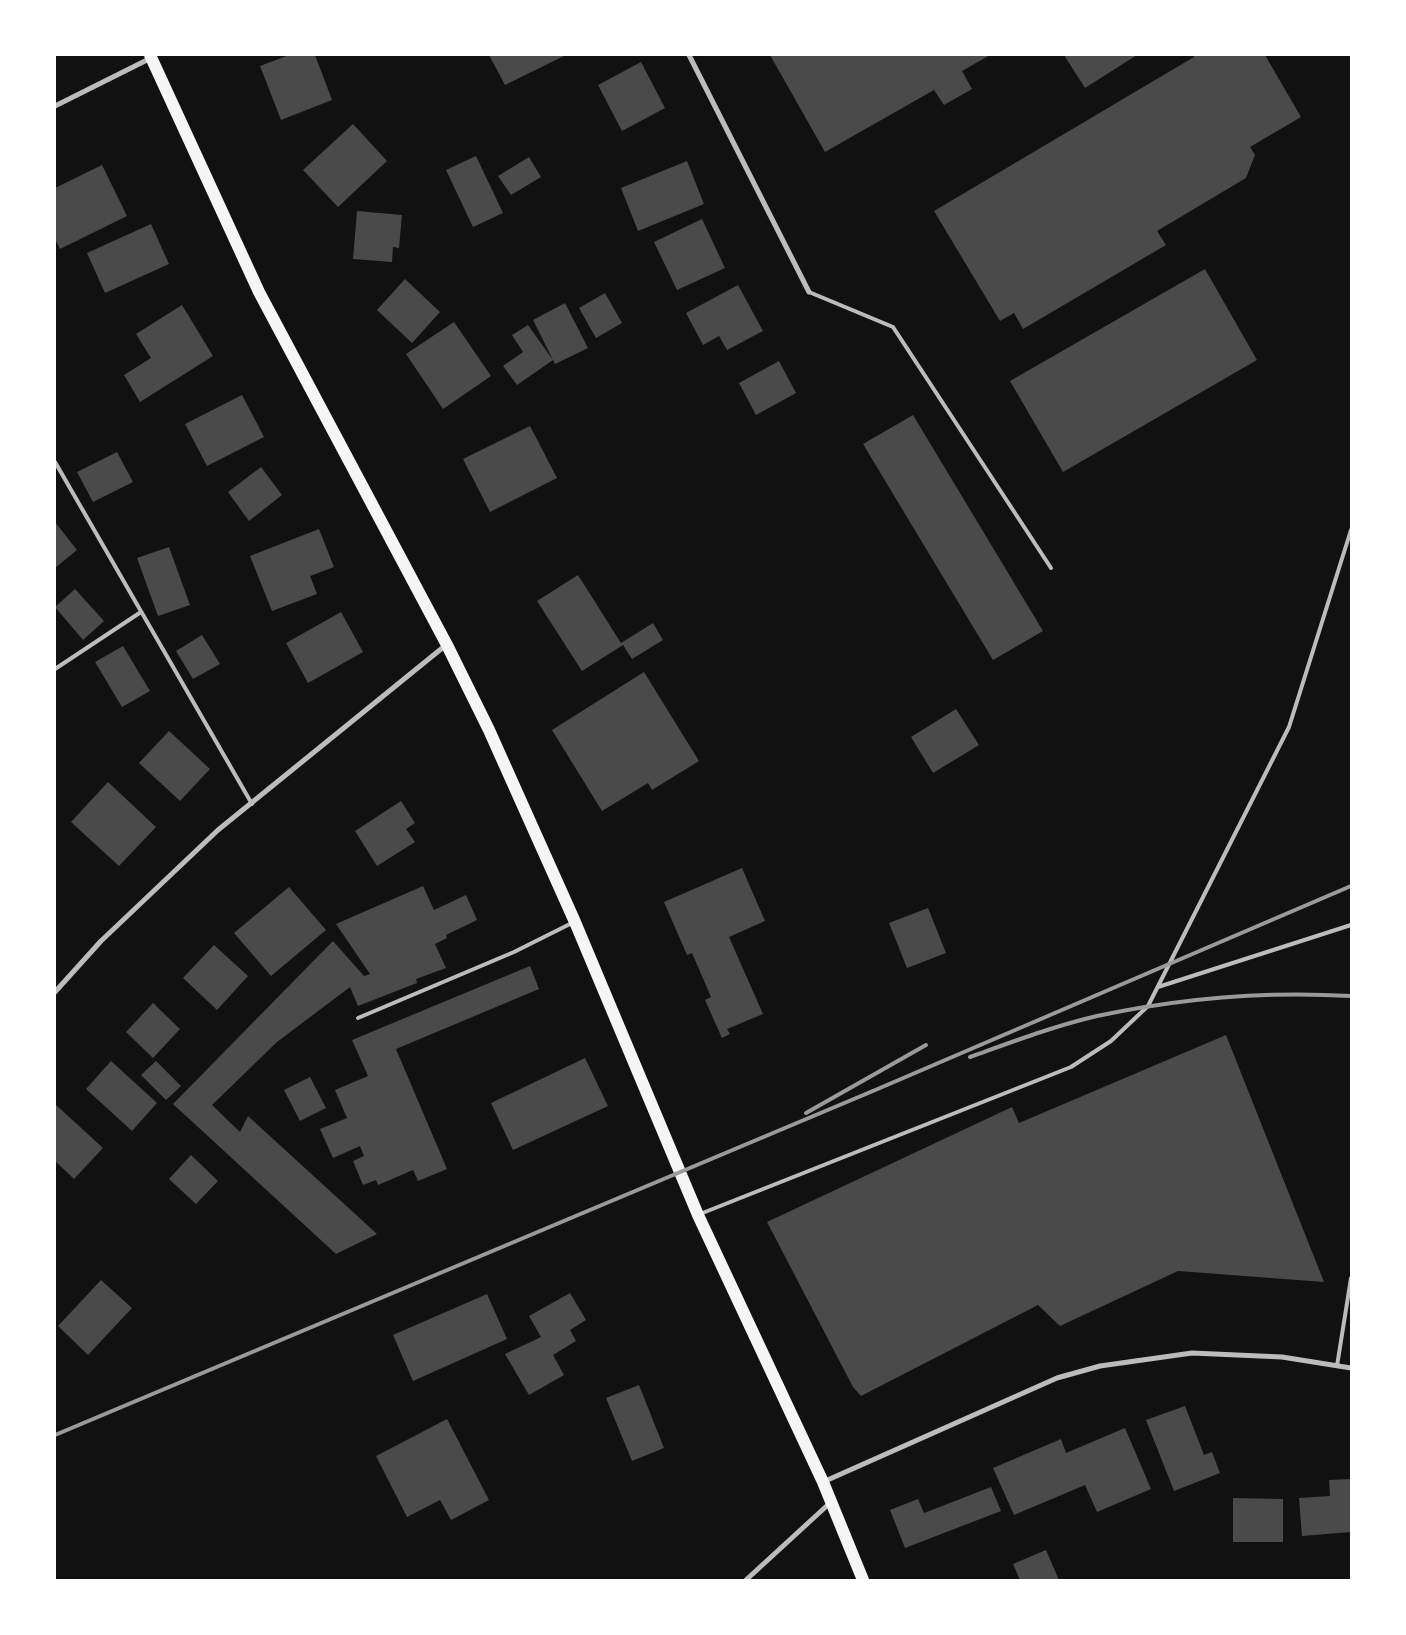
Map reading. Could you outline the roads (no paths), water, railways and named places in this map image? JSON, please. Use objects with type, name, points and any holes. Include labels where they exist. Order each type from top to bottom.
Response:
[{"type":"main road","points":[[152,56],[259,292],[447,645],[492,739],[574,922],[698,1214],[823,1482],[863,1580]]},
{"type":"street","points":[[689,55],[810,292]]},
{"type":"street","points":[[55,106],[152,56]]},
{"type":"street","points":[[55,992],[101,941],[218,830],[447,645]]},
{"type":"street","points":[[823,1482],[1057,1378],[1100,1366],[1192,1352],[1282,1357],[1351,1368]]},
{"type":"street","points":[[746,1580],[831,1501]]},
{"type":"lane","points":[[810,292],[893,326],[1051,568]]},
{"type":"lane","points":[[55,462],[252,804]]},
{"type":"lane","points":[[698,1214],[1071,1067],[1111,1040],[1148,1006],[1289,726],[1351,530]]},
{"type":"lane","points":[[55,669],[141,612]]},
{"type":"lane","points":[[358,1018],[514,952],[574,922]]},
{"type":"lane","points":[[1158,987],[1351,925]]},
{"type":"lane","points":[[1337,1366],[1351,1278]]},
{"type":"railway","points":[[55,1435],[880,1088],[1351,886]]},
{"type":"railway","points":[[970,1057],[1081,1020],[1160,1005],[1192,1000],[1255,995],[1351,996]]},
{"type":"railway","points":[[806,1113],[926,1045]]}]
